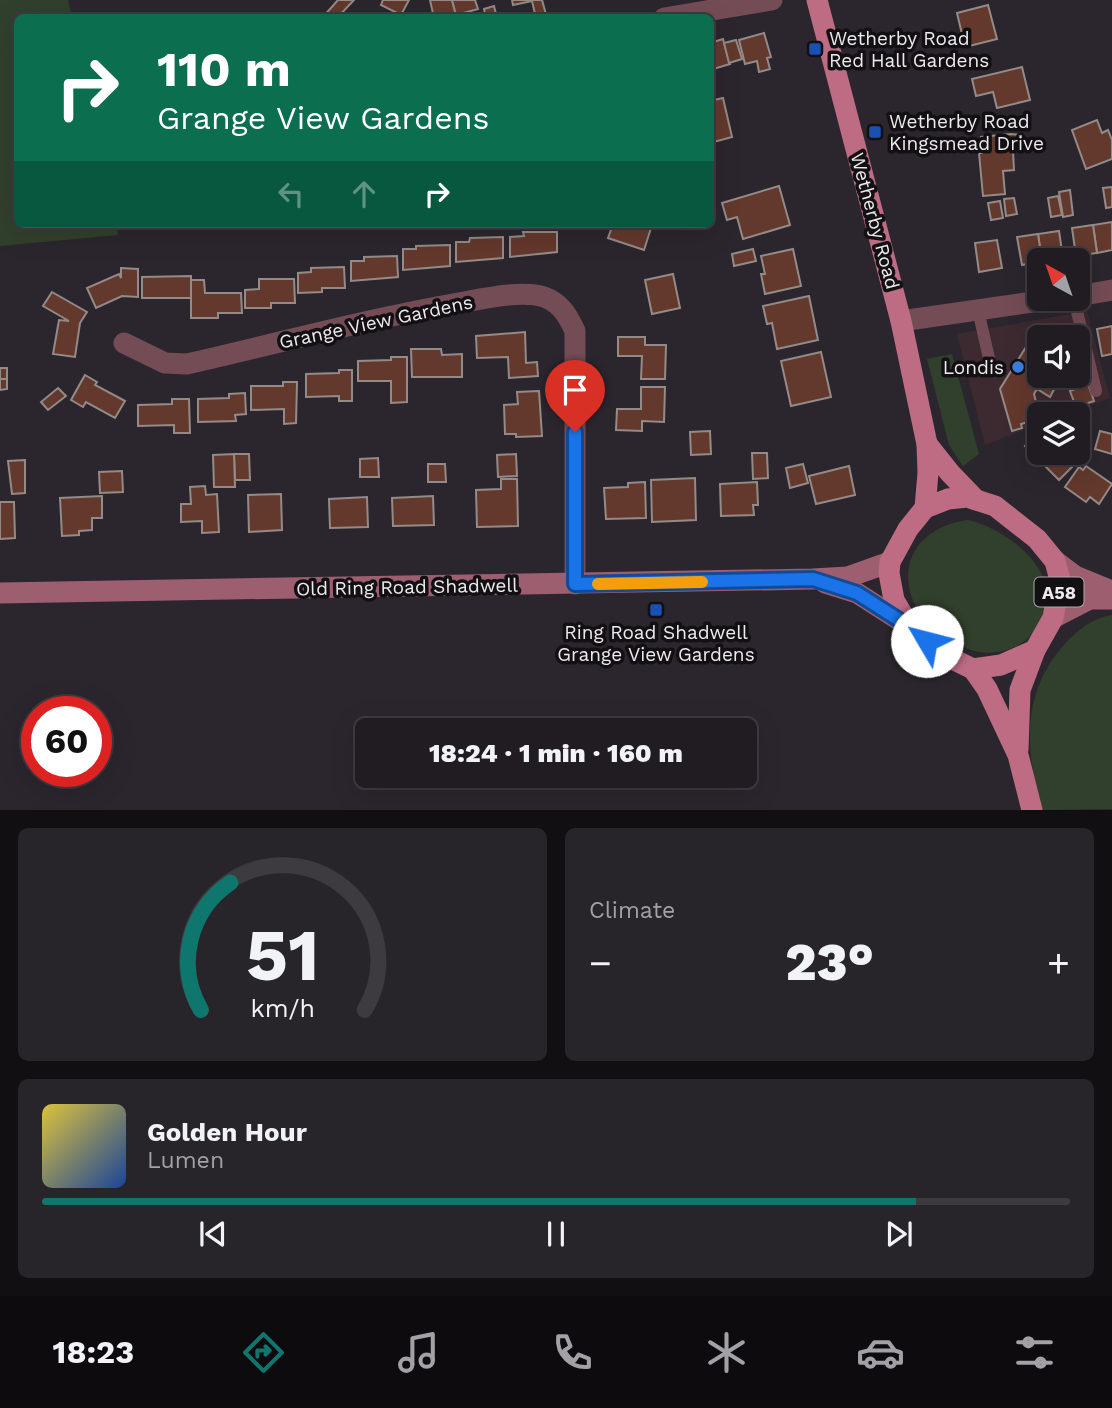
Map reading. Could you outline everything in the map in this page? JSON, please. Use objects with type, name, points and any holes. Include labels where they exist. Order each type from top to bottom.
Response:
[{"type":"main road","name":"Wetherby Road","points":[[817,0],[901,321],[927,444]]},
{"type":"main road","name":"A58","points":[[927,444],[976,500]]},
{"type":"main road","name":"A58","points":[[927,444],[925,509],[948,499],[967,497],[995,506],[1019,523],[1055,561],[1060,580],[1053,618],[1035,650],[1020,690],[1018,755]]},
{"type":"main road","points":[[925,509],[908,529],[890,562],[889,573],[894,600],[910,627],[944,655],[973,669],[1002,665],[1035,650]]},
{"type":"main road","points":[[1055,561],[1075,576],[1112,591]]},
{"type":"main road","name":"Old Ring Road Shadwell","points":[[0,593],[813,579],[848,577],[890,562]]},
{"type":"main road","name":"Old Ring Road Shadwell","points":[[813,579],[857,593],[910,627]]},
{"type":"main road","points":[[1053,618],[1090,599],[1112,599]]},
{"type":"main road","name":"A58","points":[[973,669],[986,689],[1018,755],[1032,810]]},
{"type":"street","points":[[688,14],[772,0]]},
{"type":"street","points":[[1090,294],[1112,290]]},
{"type":"street","name":"Grange View Gardens","points":[[124,343],[165,363],[187,364],[408,312],[473,300],[527,295],[543,297],[558,304],[569,316],[575,331],[575,584]]},
{"type":"street","points":[[901,321],[1027,303]]},
{"type":"lane","points":[[978,310],[991,367]]},
{"type":"lane","points":[[1077,312],[1096,391]]},
{"type":"shaded area","points":[[1087,312],[1110,398],[1090,406],[1090,402],[1027,402],[1027,429],[985,445],[957,334]]},
{"type":"green space","points":[[0,0],[68,0],[71,14],[14,14],[14,228],[117,228],[118,235],[0,246]]},
{"type":"green space","points":[[952,354],[979,454],[963,466],[949,445],[927,359]]},
{"type":"green space","points":[[968,520],[1006,537],[1023,550],[1037,566],[1046,583],[1048,602],[1042,621],[1027,639],[1000,652],[971,650],[945,635],[928,621],[915,605],[908,582],[909,568],[919,544],[940,528]]},
{"type":"green space","points":[[1112,615],[1112,809],[1042,810],[1030,745],[1033,704],[1040,684],[1049,664],[1073,635],[1091,622]]},
{"type":"building","points":[[338,0],[354,0],[341,14],[326,14]]},
{"type":"building","points":[[383,0],[409,0],[402,14],[381,5]]},
{"type":"building","points":[[430,0],[452,0],[456,14],[433,14]]},
{"type":"building","points":[[452,0],[475,0],[478,9],[456,14]]},
{"type":"building","points":[[512,0],[542,0],[546,14],[535,14],[532,1],[513,5]]},
{"type":"building","points":[[988,5],[997,39],[965,47],[957,13]]},
{"type":"building","points":[[494,6],[496,14],[485,14],[484,9]]},
{"type":"building","points":[[764,33],[771,57],[767,58],[770,69],[759,72],[757,61],[745,64],[739,40]]},
{"type":"building","points":[[723,39],[730,64],[714,69],[714,42]]},
{"type":"building","points":[[736,40],[742,59],[729,63],[724,43]]},
{"type":"building","points":[[1022,67],[1030,100],[997,108],[993,92],[976,96],[972,79]]},
{"type":"building","points":[[723,98],[732,137],[714,142],[714,100]]},
{"type":"building","points":[[1097,120],[1102,133],[1108,130],[1112,140],[1112,159],[1086,169],[1072,130]]},
{"type":"building","points":[[1021,135],[1023,150],[1013,151],[1014,170],[1003,171],[1005,194],[983,196],[979,153],[982,153],[981,137]]},
{"type":"building","points":[[779,186],[790,225],[743,239],[737,217],[727,220],[722,203]]},
{"type":"building","points":[[1112,187],[1112,207],[1106,208],[1103,188]]},
{"type":"building","points":[[1070,190],[1073,215],[1063,217],[1059,192]]},
{"type":"building","points":[[1058,196],[1062,215],[1051,217],[1048,198]]},
{"type":"building","points":[[1014,198],[1017,214],[1006,216],[1004,199]]},
{"type":"building","points":[[1000,201],[1003,218],[991,220],[988,203]]},
{"type":"building","points":[[1112,222],[1112,250],[1097,253],[1093,225]]},
{"type":"building","points":[[1093,225],[1097,253],[1090,254],[1090,248],[1075,248],[1072,228]]},
{"type":"building","points":[[612,228],[651,228],[644,250],[608,238]]},
{"type":"building","points":[[1059,231],[1062,248],[1040,248],[1038,234]]},
{"type":"building","points":[[523,232],[557,232],[557,252],[510,257],[510,237],[524,236]]},
{"type":"building","points":[[1038,234],[1040,248],[1027,248],[1027,264],[1022,265],[1017,237]]},
{"type":"building","points":[[503,237],[503,258],[456,262],[456,242],[469,242],[470,238]]},
{"type":"building","points":[[997,240],[1002,268],[979,272],[975,243]]},
{"type":"building","points":[[450,245],[450,266],[403,270],[403,249]]},
{"type":"building","points":[[753,249],[756,261],[734,266],[732,254]]},
{"type":"building","points":[[793,249],[801,286],[765,294],[761,256]]},
{"type":"building","points":[[397,256],[398,277],[351,281],[351,261],[364,261],[364,257]]},
{"type":"building","points":[[344,267],[345,288],[322,288],[322,292],[298,293],[298,273],[311,272],[311,268]]},
{"type":"building","points":[[121,268],[138,269],[138,297],[122,296],[96,308],[87,288],[119,274],[121,278]]},
{"type":"building","points":[[673,274],[680,308],[652,314],[645,280]]},
{"type":"building","points":[[191,276],[191,298],[142,298],[142,277]]},
{"type":"building","points":[[259,279],[294,279],[295,303],[271,303],[271,308],[245,308],[245,290],[259,289]]},
{"type":"building","points":[[191,280],[204,280],[205,293],[241,293],[242,313],[218,313],[218,318],[191,318]]},
{"type":"building","points":[[52,292],[87,312],[80,323],[75,357],[53,354],[59,320],[69,321],[43,306]]},
{"type":"building","points":[[809,296],[818,340],[777,349],[772,323],[767,324],[763,306]]},
{"type":"building","points":[[1112,326],[1112,354],[1102,356],[1097,329]]},
{"type":"building","points":[[525,332],[526,363],[537,362],[538,376],[509,378],[508,357],[477,358],[476,336]]},
{"type":"building","points":[[618,337],[645,337],[645,345],[666,345],[665,379],[641,379],[642,356],[618,356]]},
{"type":"building","points":[[1027,345],[1027,388],[1055,388],[1050,397],[1037,389],[1034,394],[1036,402],[1027,402],[1027,422],[1021,424],[1022,428],[1012,431],[1000,389]]},
{"type":"building","points":[[411,349],[441,349],[442,355],[462,354],[462,377],[412,377]]},
{"type":"building","points":[[821,352],[831,397],[791,406],[781,361]]},
{"type":"building","points":[[391,357],[407,357],[407,402],[391,403],[391,381],[358,381],[358,361],[391,360]]},
{"type":"building","points":[[0,368],[7,368],[7,379],[0,379]]},
{"type":"building","points":[[339,370],[352,370],[352,401],[339,401],[339,396],[306,397],[306,374],[339,373]]},
{"type":"building","points":[[85,375],[97,382],[95,385],[125,401],[115,418],[86,402],[83,407],[71,400]]},
{"type":"building","points":[[0,379],[7,379],[7,389],[0,390]]},
{"type":"building","points":[[283,382],[297,382],[296,423],[284,424],[284,409],[251,410],[251,386],[283,386]]},
{"type":"building","points":[[641,387],[665,387],[664,422],[642,421],[642,431],[616,430],[617,409],[641,409]]},
{"type":"building","points":[[58,388],[66,396],[48,410],[41,402]]},
{"type":"building","points":[[1089,388],[1094,401],[1074,402],[1070,391]]},
{"type":"building","points":[[539,391],[542,436],[516,437],[516,434],[505,434],[504,405],[518,404],[517,392]]},
{"type":"building","points":[[245,393],[246,414],[235,415],[236,421],[198,422],[198,399],[229,398],[229,394]]},
{"type":"building","points":[[172,399],[189,399],[190,433],[174,433],[174,425],[138,426],[138,405],[172,404]]},
{"type":"building","points":[[710,431],[711,454],[691,455],[690,432]]},
{"type":"building","points":[[1100,431],[1112,434],[1112,454],[1095,449]]},
{"type":"building","points":[[752,453],[767,453],[768,478],[753,479]]},
{"type":"building","points":[[234,454],[249,454],[250,480],[235,480]]},
{"type":"building","points":[[234,454],[235,487],[214,487],[213,455]]},
{"type":"building","points":[[516,454],[517,476],[498,477],[497,455]]},
{"type":"building","points":[[378,458],[379,477],[360,477],[360,459]]},
{"type":"building","points":[[25,460],[25,493],[12,494],[8,461]]},
{"type":"building","points":[[428,464],[445,464],[446,482],[428,482]]},
{"type":"building","points":[[803,464],[808,483],[790,488],[786,468]]},
{"type":"building","points":[[1044,465],[1074,465],[1059,480]]},
{"type":"building","points":[[849,466],[855,495],[816,504],[809,476]]},
{"type":"building","points":[[1086,466],[1112,484],[1099,504],[1090,497],[1086,502],[1065,487],[1079,467],[1083,470]]},
{"type":"building","points":[[122,471],[123,492],[100,493],[99,472]]},
{"type":"building","points":[[695,478],[696,520],[652,522],[651,480]]},
{"type":"building","points":[[501,479],[517,479],[518,526],[477,527],[476,490],[501,489]]},
{"type":"building","points":[[645,482],[646,518],[606,519],[604,488],[628,487],[628,483]]},
{"type":"building","points":[[757,482],[758,505],[753,505],[754,515],[721,516],[720,484]]},
{"type":"building","points":[[205,486],[206,495],[217,494],[219,532],[202,533],[202,521],[181,522],[181,504],[191,504],[190,487]]},
{"type":"building","points":[[281,494],[282,530],[249,532],[248,495]]},
{"type":"building","points":[[102,496],[102,518],[92,518],[92,530],[79,531],[79,535],[62,536],[60,498]]},
{"type":"building","points":[[433,496],[434,525],[393,526],[392,498]]},
{"type":"building","points":[[367,497],[368,527],[330,528],[329,499]]},
{"type":"building","points":[[0,502],[14,502],[15,538],[0,539]]},
{"type":"slow traffic","points":[[598,584],[702,582]]},
{"type":"place","name":"Wetherby Road Red Hall Gardens","points":[[815,49]]},
{"type":"place","name":"Wetherby Road Kingsmead Drive","points":[[875,132]]},
{"type":"place","name":"Londis","points":[[1018,367]]},
{"type":"place","name":"Ring Road Shadwell Grange View Gardens","points":[[656,610]]},
{"type":"route","points":[[575,432],[575,584],[813,579],[857,593],[927,641]]}]
